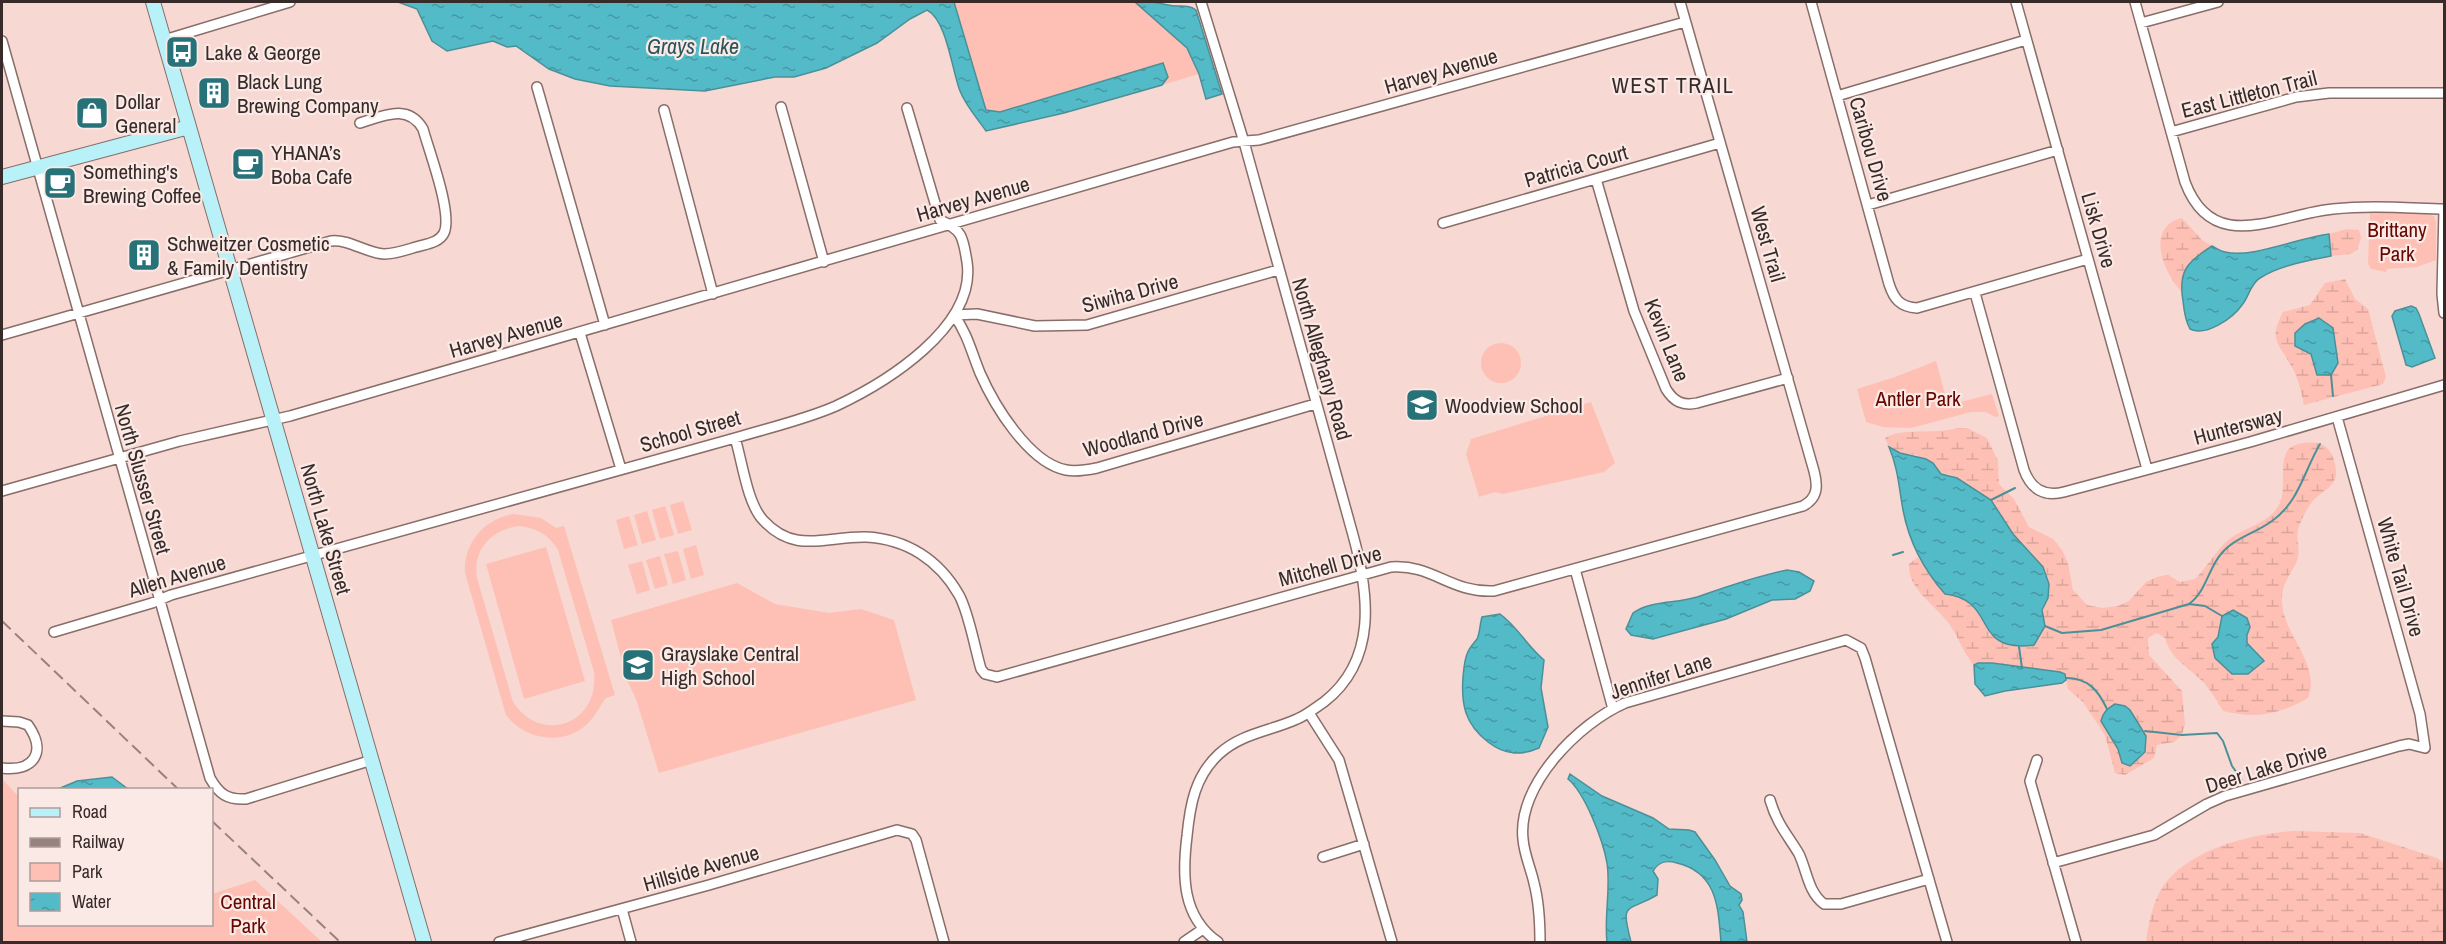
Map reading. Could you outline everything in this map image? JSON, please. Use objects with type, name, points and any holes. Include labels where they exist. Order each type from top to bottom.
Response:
[{"type":"street","name":"North Lake Street","points":[[153,2],[424,942]]},
{"type":"street","points":[[164,40],[290,2]]},
{"type":"street","name":"North Alleghany Road","points":[[1201,2],[1244,142],[1353,535],[1362,575],[1366,627],[1352,670],[1334,694],[1310,713],[1234,742],[1207,767],[1198,784],[1189,814],[1183,867],[1186,895],[1203,929]]},
{"type":"street","name":"West Trail","points":[[1680,2],[1816,480],[1814,496]]},
{"type":"street","name":"Caribou Drive","points":[[1811,2],[1895,299],[1901,304],[1917,308],[1975,292]]},
{"type":"street","name":"Lisk Drive","points":[[2016,2],[2147,469]]},
{"type":"street","points":[[2135,2],[2190,196],[2196,205],[2218,222],[2234,226],[2248,226],[2330,209],[2372,206],[2444,209],[2442,294],[2445,313]]},
{"type":"street","points":[[2140,23],[2218,2]]},
{"type":"street","name":"Harvey Avenue","points":[[2,490],[272,418],[290,416],[1233,142],[1259,140],[1685,22]]},
{"type":"street","points":[[1837,96],[2026,40]]},
{"type":"street","name":"North Slusser Street","points":[[2,41],[210,778],[217,791],[224,796],[246,799],[372,760]]},
{"type":"street","points":[[537,87],[605,325]]},
{"type":"street","name":"East Littleton Trail","points":[[2171,132],[2296,97],[2329,93],[2445,93]]},
{"type":"street","points":[[781,107],[824,262]]},
{"type":"street","name":"School Street","points":[[312,556],[735,438],[835,406],[877,384],[902,367],[932,341],[954,315],[961,303],[967,284],[968,266],[956,227],[940,220],[906,108]]},
{"type":"street","points":[[664,110],[713,294]]},
{"type":"street","points":[[2,334],[331,241],[339,240],[375,253],[386,254],[432,243],[440,238],[444,233],[447,214],[419,122],[405,113],[394,112],[360,123]]},
{"type":"street","points":[[2,177],[189,127]]},
{"type":"street","name":"Patricia Court","points":[[1443,223],[1720,143]]},
{"type":"street","points":[[1868,205],[2058,150]]},
{"type":"street","name":"Kevin Lane","points":[[1596,179],[1634,311],[1670,396],[1678,403],[1690,405],[1788,378]]},
{"type":"street","points":[[1975,292],[2088,259]]},
{"type":"street","name":"Siwiha Drive","points":[[954,315],[977,314],[1035,326],[1087,325],[1278,270]]},
{"type":"street","name":"Huntersway","points":[[1975,292],[2024,470],[2027,479],[2040,491],[2058,494],[2445,385]]},
{"type":"street","name":"Woodland Drive","points":[[954,315],[966,333],[980,372],[1005,417],[1031,451],[1047,463],[1065,470],[1084,471],[1098,468],[1315,404]]},
{"type":"street","points":[[580,333],[621,469]]},
{"type":"street","name":"White Tail Drive","points":[[2337,417],[2420,714],[2425,748]]},
{"type":"street","name":"Mitchell Drive","points":[[735,438],[757,512],[777,532],[807,542],[866,537],[883,539],[916,551],[934,563],[960,597],[981,669],[990,676],[997,677],[1362,575],[1404,566],[1424,570],[1467,590],[1494,591],[1803,506],[1814,496]]},
{"type":"street","name":"Allen Avenue","points":[[54,632],[312,556]]},
{"type":"street","points":[[1575,569],[1613,709]]},
{"type":"street","name":"Jennifer Lane","points":[[1540,942],[1535,886],[1522,840],[1526,807],[1541,777],[1571,741],[1613,709],[1645,696],[1846,640],[1861,648],[1947,942]]},
{"type":"street","points":[[1310,713],[1339,760],[1392,942]]},
{"type":"street","points":[[2,721],[28,725],[38,748],[31,763],[24,768],[14,770],[2,768]]},
{"type":"street","name":"Deer Lake Drive","points":[[2053,863],[2154,835],[2225,796],[2399,746],[2409,744],[2425,748]]},
{"type":"street","points":[[2037,760],[2030,781],[2076,942]]},
{"type":"street","points":[[1770,800],[1776,820],[1804,866],[1813,893],[1824,904],[1841,904],[1929,879]]},
{"type":"street","name":"Hillside Avenue","points":[[499,942],[897,830],[912,834],[916,840],[944,942]]},
{"type":"street","points":[[1323,857],[1364,844]]},
{"type":"street","points":[[622,909],[632,942]]},
{"type":"street","points":[[1184,942],[1203,929],[1218,942]]},
{"type":"green space","points":[[954,2],[1135,2],[1187,48],[1199,74],[1162,85],[1168,77],[1163,63],[1000,112],[986,110]]},
{"type":"green space","name":"Brittany Park","points":[[2370,212],[2421,212],[2434,216],[2436,260],[2417,267],[2387,269],[2386,272],[2371,269],[2368,264]]},
{"type":"green space","points":[[2182,218],[2202,240],[2212,246],[2189,264],[2183,276],[2181,291],[2168,273],[2161,251],[2161,240],[2164,231],[2171,223]]},
{"type":"green space","points":[[2347,229],[2359,230],[2361,238],[2357,250],[2351,254],[2331,256],[2329,234]]},
{"type":"green space","points":[[2345,279],[2355,299],[2368,309],[2386,377],[2383,384],[2304,405],[2295,374],[2276,340],[2276,328],[2283,312],[2310,305],[2325,283]],"holes":[[[2300,348],[2338,363],[2317,375],[2311,354]]]},
{"type":"green space","points":[[1501,343],[1515,349],[1521,363],[1515,377],[1501,383],[1487,377],[1481,363],[1487,349]]},
{"type":"green space","name":"Antler Park","points":[[1936,361],[1948,405],[1992,394],[1999,416],[1995,417],[1986,412],[1971,412],[1911,428],[1883,427],[1866,422],[1857,389]]},
{"type":"green space","points":[[1591,402],[1615,463],[1604,472],[1479,497],[1466,454],[1471,439]]},
{"type":"green space","points":[[1967,428],[1987,438],[1998,461],[1999,484],[2014,499],[2029,527],[2053,539],[2062,550],[2068,563],[2073,590],[2087,605],[2102,608],[2118,606],[2129,601],[2146,582],[2157,577],[2168,575],[2180,582],[2195,579],[2227,541],[2274,512],[2282,498],[2284,460],[2290,448],[2310,443],[2325,446],[2333,458],[2336,469],[2335,480],[2312,502],[2302,519],[2298,533],[2298,557],[2283,590],[2282,604],[2285,618],[2309,671],[2311,684],[2308,698],[2267,714],[2246,715],[2223,711],[2207,686],[2176,658],[2165,638],[2157,633],[2148,638],[2149,655],[2182,691],[2185,724],[2182,735],[2174,742],[2157,745],[2154,758],[2125,775],[2115,773],[2105,735],[2083,702],[2068,689],[2065,674],[1992,663],[1974,665],[1950,625],[1924,597],[1913,581],[1909,564],[1918,557],[1930,577],[1976,607],[1990,635],[2042,610],[2048,598],[2027,550],[2013,534],[1991,500],[1968,484],[1949,474],[1942,474],[1917,455],[1900,453],[1889,447],[1885,438],[1900,433]],"holes":[[[2222,616],[2248,630],[2247,643],[2264,661],[2227,670],[2212,644],[2218,637]],[[2130,710],[2141,729],[2122,763],[2118,749],[2104,726]]]},
{"type":"green space","points":[[683,501],[692,530],[678,534],[670,505]]},
{"type":"green space","points":[[665,506],[674,535],[660,539],[652,510]]},
{"type":"green space","points":[[647,511],[656,540],[642,544],[634,515]]},
{"type":"green space","points":[[514,514],[541,518],[556,528],[564,526],[615,695],[606,698],[586,725],[566,736],[555,738],[533,735],[523,730],[506,715],[465,573],[468,552],[478,534],[503,516]],"holes":[[[519,526],[546,536],[558,550],[594,672],[593,690],[588,704],[579,716],[567,723],[553,725],[539,723],[525,715],[513,702],[477,578],[478,558],[486,543],[500,531]]]},
{"type":"green space","points":[[629,516],[638,545],[624,549],[616,520]]},
{"type":"green space","points":[[696,545],[704,575],[691,579],[683,549]]},
{"type":"green space","points":[[546,547],[585,681],[524,699],[486,564]]},
{"type":"green space","points":[[678,551],[686,580],[673,584],[664,554]]},
{"type":"green space","points":[[660,556],[668,585],[655,589],[646,560]]},
{"type":"green space","points":[[642,561],[650,590],[637,594],[628,565]]},
{"type":"green space","points":[[737,583],[775,604],[829,613],[861,609],[894,620],[916,700],[659,773],[636,699],[627,680],[611,620]]},
{"type":"green space","name":"Central Park","points":[[2,779],[18,796],[18,926],[213,926],[213,894],[255,880],[322,942],[2,942]]},
{"type":"green space","points":[[2294,831],[2360,833],[2437,858],[2444,863],[2444,942],[2146,942],[2150,918],[2158,895],[2179,869],[2193,859],[2226,844],[2261,835]]},
{"type":"water","name":"Grays Lake","points":[[398,2],[954,2],[986,110],[1000,112],[1163,63],[1168,77],[1162,85],[1064,113],[986,131],[962,96],[944,35],[934,16],[927,10],[910,19],[877,43],[826,68],[794,77],[775,77],[705,91],[610,86],[575,79],[549,69],[516,46],[507,47],[493,41],[447,51],[432,41],[417,9]]},
{"type":"water","points":[[1135,2],[1186,6],[1196,10],[1222,94],[1206,99],[1199,74],[1187,48]]},
{"type":"water","points":[[2329,234],[2331,256],[2294,264],[2268,274],[2257,281],[2242,305],[2219,325],[2204,330],[2190,329],[2184,312],[2183,275],[2186,268],[2203,252],[2212,246],[2225,252],[2248,253]]},
{"type":"water","points":[[2411,306],[2416,308],[2419,314],[2435,358],[2412,367],[2406,365],[2392,316],[2395,311]]},
{"type":"water","points":[[2319,318],[2333,328],[2338,363],[2331,375],[2317,375],[2311,354],[2295,346],[2295,333],[2305,324]]},
{"type":"water","points":[[1889,447],[1900,453],[1926,459],[1933,463],[1941,474],[1957,478],[1991,500],[2013,534],[2043,567],[2049,584],[2048,598],[2042,610],[2045,626],[2034,645],[2014,646],[2001,642],[1992,634],[1973,606],[1962,598],[1945,594],[1937,585],[1918,555],[1909,533]]},
{"type":"water","points":[[1787,570],[1799,572],[1814,581],[1810,591],[1795,599],[1772,600],[1726,619],[1653,639],[1631,635],[1626,629],[1633,613],[1648,606],[1697,597]]},
{"type":"water","points":[[2233,610],[2247,618],[2250,627],[2247,643],[2264,661],[2248,674],[2232,674],[2215,658],[2212,644],[2218,637],[2222,616]]},
{"type":"water","points":[[1500,614],[1544,660],[1541,688],[1548,727],[1539,748],[1519,753],[1500,750],[1488,742],[1469,721],[1464,705],[1463,677],[1468,652],[1478,637],[1482,617]]},
{"type":"water","points":[[1978,663],[2060,672],[2065,674],[2066,680],[2062,683],[1985,696],[1975,684],[1974,665]]},
{"type":"water","points":[[2115,704],[2125,706],[2130,710],[2146,736],[2145,752],[2130,766],[2122,763],[2118,749],[2101,721],[2106,711]]},
{"type":"water","points":[[1570,774],[1602,796],[1653,818],[1669,829],[1695,832],[1730,886],[1741,894],[1742,900],[1739,905],[1743,912],[1747,942],[1721,942],[1717,905],[1708,883],[1691,868],[1667,862],[1661,863],[1653,871],[1658,879],[1657,895],[1629,909],[1626,913],[1631,942],[1607,942],[1607,863],[1602,842],[1592,818],[1581,795],[1568,779]]},
{"type":"water","points":[[112,777],[127,788],[60,788],[77,781]]},
{"type":"waterway","points":[[2331,375],[2333,396]]},
{"type":"waterway","points":[[2045,626],[2062,633],[2101,630],[2189,604],[2203,587],[2226,548],[2272,521],[2289,505],[2320,444]]},
{"type":"waterway","points":[[1991,500],[2015,488]]},
{"type":"waterway","points":[[1893,555],[1903,552]]},
{"type":"waterway","points":[[2189,604],[2205,606],[2222,616]]},
{"type":"waterway","points":[[2019,647],[2022,668]]},
{"type":"waterway","points":[[2066,678],[2080,680],[2091,686],[2107,709]]},
{"type":"waterway","points":[[2145,731],[2182,735],[2217,733],[2223,741],[2232,766],[2242,780]]},
{"type":"railway","points":[[2,621],[177,788]]},
{"type":"railway","points":[[213,822],[340,942]]},
{"type":"place","name":"Lake & George","points":[[182,52]]},
{"type":"place","name":"Black Lung Brewing Company","points":[[214,93]]},
{"type":"place","name":"Dollar General","points":[[92,113]]},
{"type":"place","name":"YHANA’s Boba Cafe","points":[[248,164]]},
{"type":"place","name":"Something's Brewing Coffee","points":[[60,183]]},
{"type":"place","name":"Schweitzer Cosmetic & Family Dentistry","points":[[144,255]]},
{"type":"place","name":"Woodview School","points":[[1422,405]]},
{"type":"place","name":"Grayslake Central High School","points":[[638,665]]},
{"type":"district","name":"WEST TRAIL","points":[[1673,85]]}]
